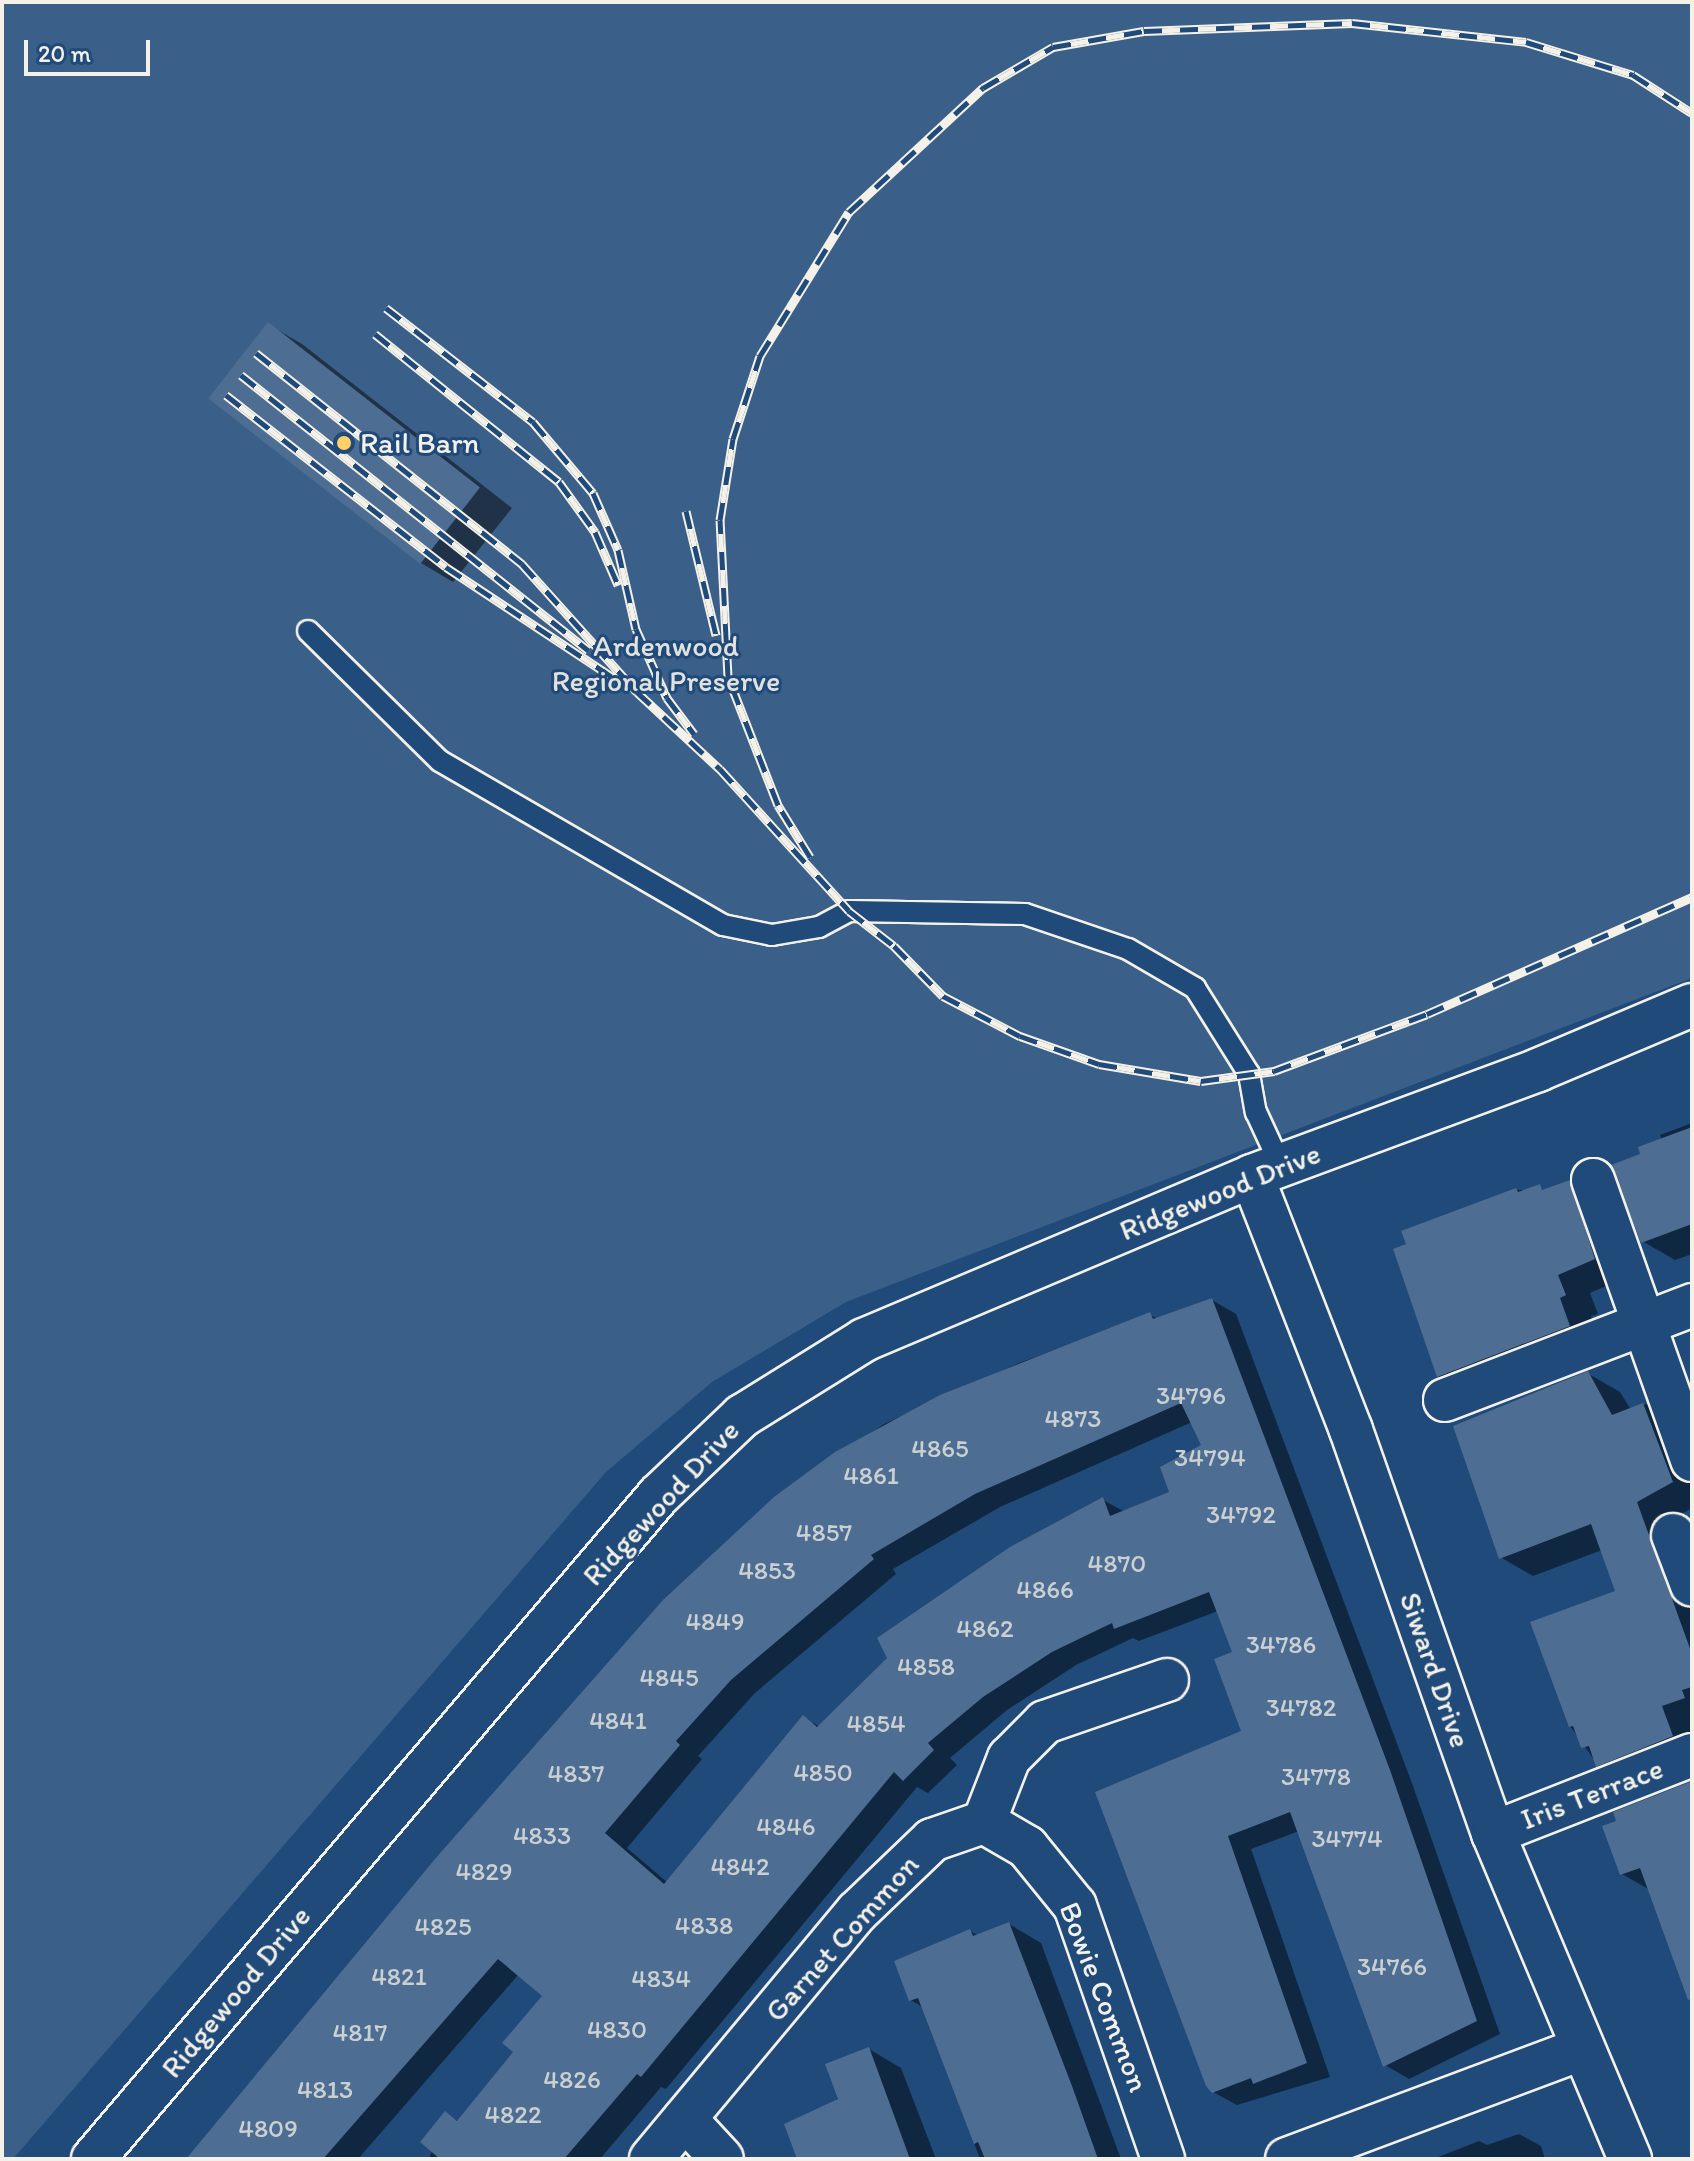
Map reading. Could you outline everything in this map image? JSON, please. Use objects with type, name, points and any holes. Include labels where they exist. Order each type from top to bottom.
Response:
[{"type":"street","name":"Ridgewood Drive","points":[[93,2159],[659,1495],[742,1416],[864,1340],[1266,1171],[1538,1070],[1692,1005]]},
{"type":"street","name":"Siward Drive","points":[[1266,1171],[1351,1430],[1493,1833],[1581,2049],[1630,2159]]},
{"type":"street","points":[[1593,1180],[1692,1460]]},
{"type":"street","points":[[1445,1400],[1692,1305]]},
{"type":"street","points":[[1673,1535],[1692,1585]]},
{"type":"street","points":[[984,1822],[1009,1758],[1045,1722],[1167,1680]]},
{"type":"street","name":"Iris Terrace","points":[[1493,1833],[1692,1755]]},
{"type":"street","name":"Garnet Common","points":[[651,2159],[857,1912],[932,1840],[984,1822]]},
{"type":"street","name":"Bowie Common","points":[[984,1822],[1027,1847],[1075,1906],[1163,2159]]},
{"type":"street","points":[[1287,2159],[1581,2049]]},
{"type":"street","points":[[685,2119],[722,2159]]},
{"type":"lane","points":[[308,631],[440,761],[723,925],[772,935],[819,927],[849,911],[1025,914],[1128,949],[1195,988],[1249,1074],[1266,1171]]},
{"type":"green space","name":"Ardenwood Regional Preserve","points":[[2,2],[1692,2],[1692,978],[846,1302],[712,1382],[606,1472],[13,2159],[2,2159]]},
{"type":"building","name":"Rail Barn","points":[[268,322],[480,488],[420,564],[208,398]]},
{"type":"building","points":[[1692,1127],[1692,1224],[1641,1243],[1611,1165],[1640,1154],[1638,1147]]},
{"type":"building","points":[[1570,1180],[1595,1259],[1558,1275],[1566,1295],[1560,1298],[1570,1326],[1437,1377],[1393,1249],[1406,1244],[1401,1231],[1516,1188],[1518,1192],[1540,1184],[1542,1190]]},
{"type":"building","points":[[1212,1298],[1390,1770],[1477,2021],[1383,2067],[1290,1812],[1228,1836],[1307,2063],[1253,2084],[1251,2078],[1212,2093],[1206,2086],[1095,1792],[1241,1731],[1214,1659],[1232,1652],[1209,1592],[1114,1629],[1112,1623],[1052,1652],[983,1697],[928,1743],[934,1750],[903,1781],[894,1772],[641,2077],[637,2074],[564,2159],[440,2159],[420,2142],[445,2111],[457,2121],[513,2052],[502,2043],[542,1996],[498,1959],[323,2159],[186,2159],[435,1859],[663,1600],[774,1497],[835,1452],[940,1395],[1150,1312],[1153,1319]],"holes":[[[1181,1403],[1201,1445],[1160,1467],[1169,1492],[1110,1516],[1103,1497],[1010,1547],[877,1638],[887,1658],[817,1727],[803,1715],[664,1884],[605,1833],[680,1745],[676,1741],[731,1680],[874,1559],[871,1555],[975,1494]]]},
{"type":"building","points":[[1588,1371],[1612,1415],[1643,1403],[1673,1482],[1637,1502],[1692,1654],[1692,1687],[1682,1690],[1685,1698],[1662,1706],[1673,1736],[1596,1767],[1589,1746],[1581,1748],[1573,1726],[1569,1727],[1530,1622],[1615,1591],[1591,1524],[1499,1559],[1453,1426]]},
{"type":"building","points":[[1690,1782],[1692,1999],[1688,2000],[1640,1868],[1620,1875],[1602,1826],[1616,1821],[1613,1812]]},
{"type":"building","points":[[1009,1922],[1098,2159],[985,2159],[978,2142],[974,2144],[918,1998],[909,2001],[894,1961],[970,1929],[973,1936]]},
{"type":"building","points":[[869,2047],[910,2159],[797,2159],[784,2124],[838,2099],[825,2064]]},
{"type":"railway","points":[[810,857],[778,805],[728,677],[720,520],[733,439],[760,356],[849,212],[983,88],[1053,47],[1144,31],[1352,23],[1526,42],[1633,75],[1692,113]]},
{"type":"railway","points":[[386,308],[533,422],[593,493],[618,550],[636,629],[667,698],[694,734]]},
{"type":"railway","points":[[375,334],[559,482],[595,532],[618,585]]},
{"type":"railway","points":[[256,353],[522,564],[637,692],[720,769],[849,911],[894,946],[943,996],[1020,1036],[1099,1064],[1201,1081],[1274,1071],[1427,1014],[1692,897]]},
{"type":"railway","points":[[241,375],[588,650]]},
{"type":"railway","points":[[226,395],[446,567],[620,682]]},
{"type":"railway","points":[[686,511],[716,635]]},
{"type":"place","name":"Rail Barn","points":[[344,443]]}]
